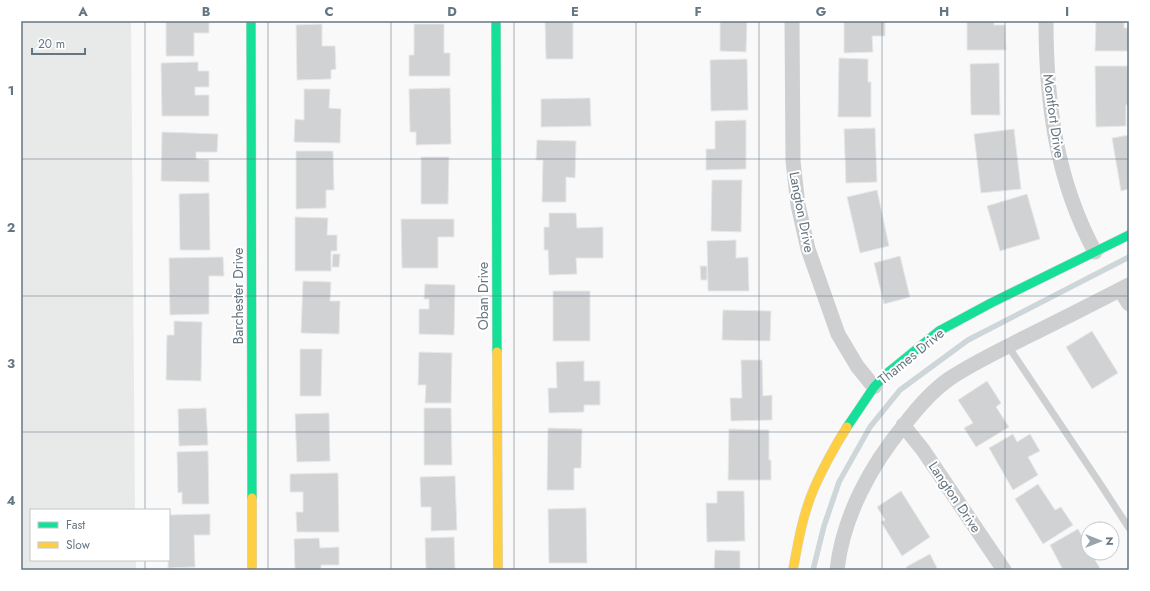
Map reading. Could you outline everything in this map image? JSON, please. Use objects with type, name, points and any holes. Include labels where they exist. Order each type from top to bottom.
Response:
[{"type":"street","name":"Barchester Drive","points":[[251,21],[252,570]]},
{"type":"street","name":"Oban Drive","points":[[496,21],[498,570]]},
{"type":"street","name":"Langton Drive","points":[[792,21],[793,161],[798,205],[808,249],[838,334],[857,366],[874,387]]},
{"type":"street","name":"Montfort Drive","points":[[1046,21],[1049,95],[1056,145],[1070,194],[1084,232],[1095,252]]},
{"type":"street","name":"Thames Drive","points":[[793,570],[800,532],[817,482],[825,464],[852,417],[874,387],[885,375],[940,331],[991,303],[1129,235]]},
{"type":"street","points":[[837,570],[839,554],[851,516],[863,486],[891,441],[922,403],[948,380],[974,364],[1124,287],[1129,304]]},
{"type":"street","name":"Langton Drive","points":[[904,425],[1004,570]]},
{"type":"lane","points":[[1008,346],[1129,528]]},
{"type":"shaded area","points":[[21,21],[131,21],[135,509],[30,509],[30,561],[136,561],[136,570],[21,570]]},
{"type":"building","points":[[166,21],[209,21],[209,33],[194,33],[194,56],[166,56]]},
{"type":"building","points":[[545,21],[573,21],[573,59],[546,59]]},
{"type":"building","points":[[720,21],[747,21],[746,52],[720,51]]},
{"type":"building","points":[[844,21],[885,21],[885,36],[872,36],[873,52],[844,53]]},
{"type":"building","points":[[967,21],[994,21],[994,25],[1005,25],[1006,50],[967,50]]},
{"type":"building","points":[[1096,21],[1124,21],[1124,28],[1129,28],[1129,51],[1095,51]]},
{"type":"building","points":[[322,24],[322,46],[335,46],[336,69],[331,70],[331,79],[297,80],[296,25]]},
{"type":"building","points":[[414,24],[444,24],[444,53],[450,53],[450,76],[409,76],[409,55],[414,55]]},
{"type":"building","points":[[839,58],[868,59],[868,82],[871,82],[871,117],[838,117]]},
{"type":"building","points":[[747,59],[748,110],[711,111],[710,60]]},
{"type":"building","points":[[198,62],[198,71],[209,71],[209,87],[195,87],[195,95],[209,95],[209,116],[162,116],[161,63]]},
{"type":"building","points":[[999,63],[1000,115],[971,115],[970,64]]},
{"type":"building","points":[[1095,66],[1129,66],[1129,105],[1126,105],[1126,126],[1096,127]]},
{"type":"building","points":[[450,88],[451,144],[416,145],[416,132],[410,132],[409,89]]},
{"type":"building","points":[[304,89],[330,89],[329,108],[341,109],[340,143],[294,142],[295,119],[304,120]]},
{"type":"building","points":[[590,98],[591,126],[541,127],[541,99]]},
{"type":"building","points":[[746,120],[746,169],[706,170],[706,149],[715,149],[715,121]]},
{"type":"building","points":[[875,128],[877,182],[846,183],[844,129]]},
{"type":"building","points":[[1014,129],[1021,189],[981,193],[974,134]]},
{"type":"building","points":[[162,132],[218,134],[217,152],[196,152],[196,159],[209,160],[209,182],[161,181]]},
{"type":"building","points":[[1129,135],[1129,189],[1121,191],[1112,138]]},
{"type":"building","points":[[537,140],[576,141],[575,178],[566,177],[566,202],[542,202],[543,160],[536,160]]},
{"type":"building","points":[[296,151],[333,151],[334,190],[326,190],[326,208],[296,209]]},
{"type":"building","points":[[421,157],[449,157],[448,204],[421,204]]},
{"type":"building","points":[[712,180],[742,180],[741,232],[711,231]]},
{"type":"building","points":[[877,190],[889,246],[860,253],[847,197]]},
{"type":"building","points":[[209,193],[210,250],[180,250],[179,194]]},
{"type":"building","points":[[1027,194],[1040,239],[1000,251],[987,206]]},
{"type":"building","points":[[549,213],[576,213],[577,228],[603,227],[603,258],[576,258],[577,274],[549,275],[548,250],[544,250],[544,227],[549,227]]},
{"type":"building","points":[[295,217],[328,218],[327,235],[337,235],[337,251],[331,251],[331,271],[295,271]]},
{"type":"building","points":[[401,219],[454,219],[454,237],[438,237],[438,268],[402,268]]},
{"type":"building","points":[[736,240],[736,258],[748,257],[749,291],[708,291],[707,241]]},
{"type":"building","points":[[333,254],[340,254],[339,267],[332,267]]},
{"type":"building","points":[[900,256],[910,297],[884,304],[874,263]]},
{"type":"building","points":[[223,257],[224,276],[209,276],[209,314],[170,315],[169,258]]},
{"type":"building","points":[[700,266],[707,266],[707,280],[701,280]]},
{"type":"building","points":[[303,281],[331,282],[330,301],[340,301],[339,334],[301,333]]},
{"type":"building","points":[[425,284],[455,285],[454,335],[419,334],[419,309],[429,309],[429,299],[424,299]]},
{"type":"building","points":[[553,291],[590,291],[590,341],[553,341]]},
{"type":"building","points":[[723,310],[771,311],[770,341],[722,340]]},
{"type":"building","points":[[174,321],[202,322],[201,381],[166,380],[167,335],[174,335]]},
{"type":"building","points":[[1092,331],[1118,373],[1092,389],[1066,347]]},
{"type":"building","points":[[300,349],[322,349],[321,396],[300,396]]},
{"type":"building","points":[[419,352],[452,353],[451,403],[425,403],[426,385],[418,385]]},
{"type":"building","points":[[741,360],[762,360],[763,396],[772,395],[772,420],[731,421],[730,398],[742,398]]},
{"type":"building","points":[[584,361],[584,381],[600,381],[600,405],[584,405],[584,412],[549,413],[548,388],[557,388],[556,362]]},
{"type":"building","points":[[987,381],[1001,403],[996,407],[1009,427],[976,447],[964,428],[973,423],[958,400]]},
{"type":"building","points":[[206,408],[208,445],[179,446],[178,409]]},
{"type":"building","points":[[424,408],[451,408],[452,465],[424,465]]},
{"type":"building","points":[[329,413],[330,461],[297,462],[295,414]]},
{"type":"building","points":[[548,428],[582,429],[581,468],[574,468],[574,490],[547,490]]},
{"type":"building","points":[[729,429],[769,430],[771,480],[728,480]]},
{"type":"building","points":[[1013,434],[1017,442],[1030,434],[1040,451],[1028,457],[1038,475],[1013,490],[989,448]]},
{"type":"building","points":[[208,451],[209,504],[182,504],[182,492],[178,493],[177,452]]},
{"type":"building","points":[[338,473],[339,532],[297,532],[296,512],[303,512],[303,492],[290,492],[290,474]]},
{"type":"building","points":[[455,476],[457,530],[431,531],[431,507],[421,507],[420,477]]},
{"type":"building","points":[[1038,484],[1055,510],[1061,507],[1073,525],[1043,544],[1015,499]]},
{"type":"building","points":[[717,491],[744,491],[745,541],[707,542],[706,503],[717,503]]},
{"type":"building","points":[[901,491],[930,537],[902,556],[881,522],[885,520],[877,507]]},
{"type":"building","points":[[586,508],[587,563],[549,563],[548,509]]},
{"type":"building","points":[[210,514],[210,535],[194,535],[195,567],[168,568],[168,561],[170,561],[170,515]]},
{"type":"building","points":[[1078,529],[1080,533],[1080,561],[1096,561],[1101,570],[1063,570],[1050,545]]},
{"type":"building","points":[[454,537],[455,570],[426,570],[425,538]]},
{"type":"building","points":[[319,538],[320,548],[339,547],[339,565],[321,565],[321,570],[295,570],[294,539]]},
{"type":"building","points":[[715,550],[740,551],[740,570],[714,570]]},
{"type":"building","points":[[930,554],[938,570],[907,570],[906,567]]},
{"type":"waterway","points":[[813,570],[824,526],[839,482],[870,427],[900,390],[968,340],[1129,257]]},
{"type":"traffic: fast","points":[[251,21],[252,498]]},
{"type":"traffic: fast","points":[[496,21],[497,352]]},
{"type":"traffic: fast","points":[[847,427],[874,387],[885,375],[939,331],[991,303],[1129,235]]},
{"type":"traffic: slow","points":[[497,352],[498,570]]},
{"type":"traffic: slow","points":[[793,570],[801,528],[811,496],[818,479],[847,427]]},
{"type":"traffic: slow","points":[[252,498],[252,570]]}]
